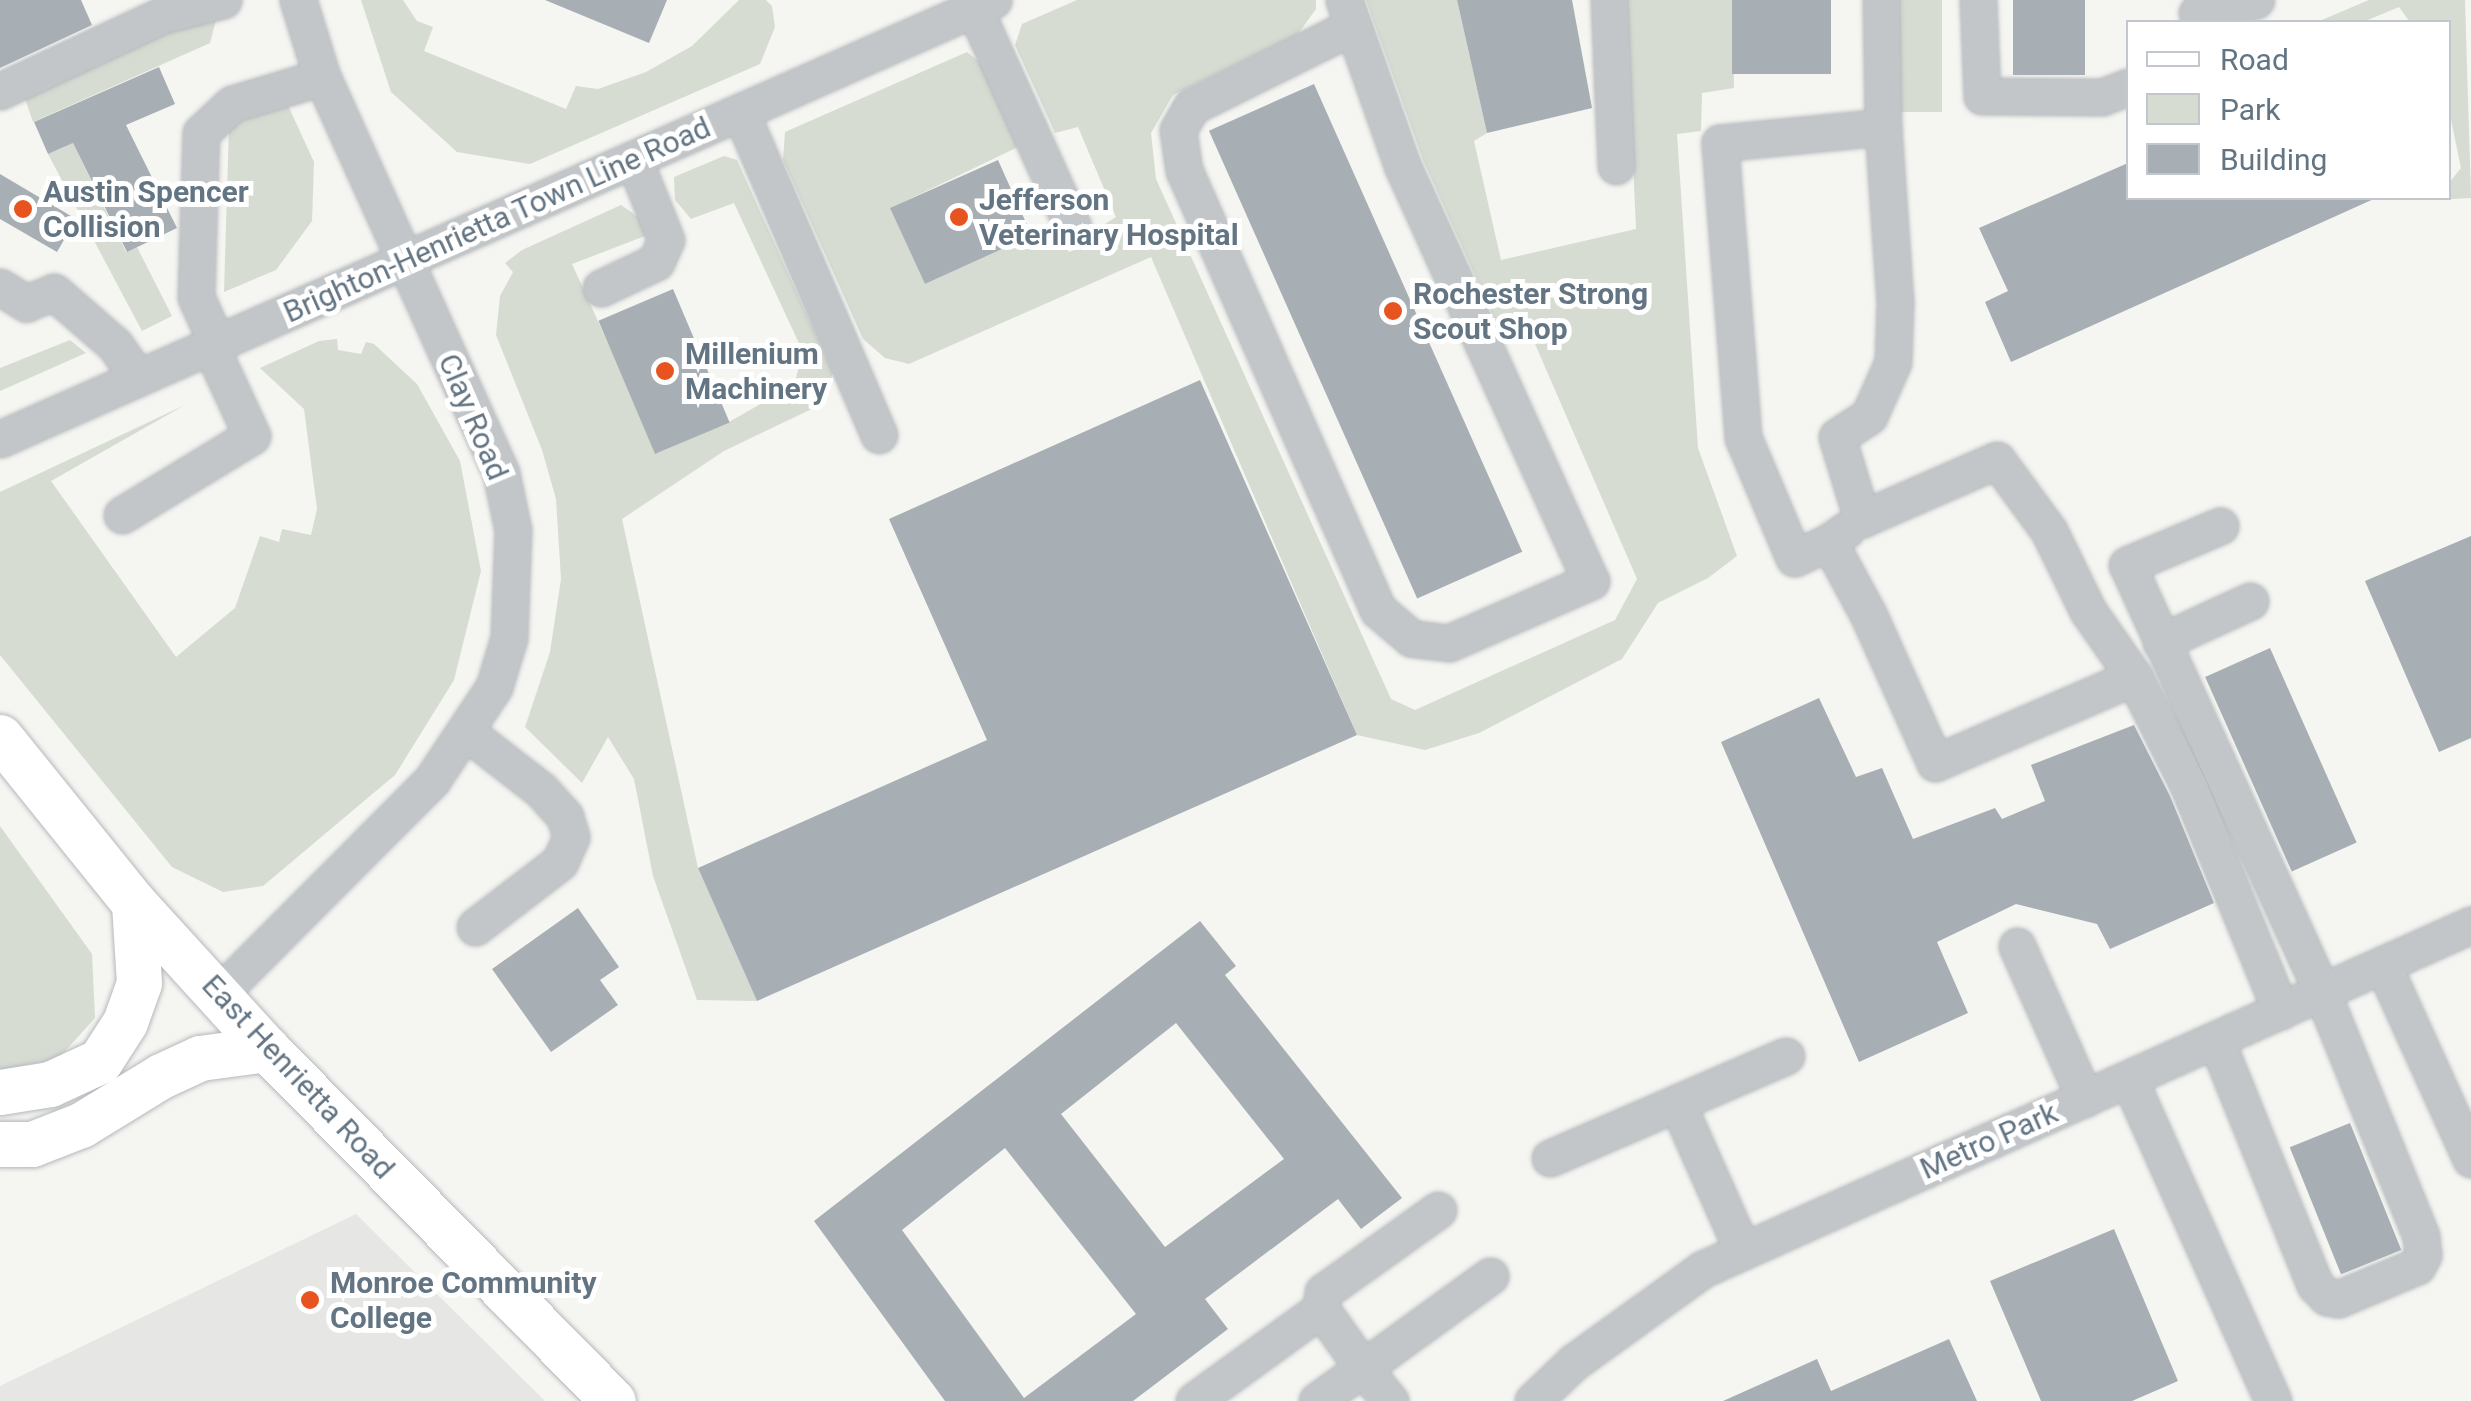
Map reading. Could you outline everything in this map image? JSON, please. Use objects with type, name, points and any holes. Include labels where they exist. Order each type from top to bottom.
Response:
[{"type":"main road","name":"East Henrietta Road","points":[[0,737],[134,904],[267,1049],[614,1401]]},
{"type":"main road","points":[[0,1092],[50,1084],[100,1062],[125,1022],[139,983],[134,904]]},
{"type":"main road","points":[[0,1144],[32,1144],[81,1125],[161,1076],[200,1058],[267,1049]]},
{"type":"street","points":[[0,91],[159,8],[224,0]]},
{"type":"street","name":"Clay Road","points":[[219,994],[432,780],[494,687],[510,638],[513,530],[501,473],[322,77],[298,0]]},
{"type":"street","points":[[1609,0],[1616,166]]},
{"type":"street","points":[[1862,520],[1837,437],[1869,416],[1892,362],[1895,302],[1883,127],[1881,0]]},
{"type":"street","points":[[1978,0],[1982,96],[2102,96],[2126,88]]},
{"type":"street","points":[[2198,12],[2256,0]]},
{"type":"street","points":[[984,4],[1073,227]]},
{"type":"street","name":"Brighton-Henrietta Town Line Road","points":[[0,440],[137,376],[984,4]]},
{"type":"street","points":[[1348,13],[1402,165],[1591,581],[1449,643],[1411,638],[1378,610],[1184,170],[1178,130],[1192,106],[1348,13]]},
{"type":"street","points":[[122,516],[252,436],[196,297],[201,133],[232,104],[322,77]]},
{"type":"street","points":[[740,113],[879,435]]},
{"type":"street","points":[[1883,127],[1720,143],[1743,437],[1794,558],[1829,542],[1862,520],[1997,460],[2048,531],[2088,610],[2134,677],[2189,787],[2281,1011]]},
{"type":"street","points":[[601,288],[656,262],[666,240],[634,160]]},
{"type":"street","points":[[0,287],[26,303],[54,292],[115,345],[137,376]]},
{"type":"street","points":[[2216,1040],[2315,1285],[2327,1297],[2338,1300],[2416,1266],[2423,1255],[2422,1236],[2322,992],[2128,565],[2220,526]]},
{"type":"street","points":[[1829,542],[1868,614],[1935,764],[2134,677]]},
{"type":"street","points":[[2161,642],[2250,601]]},
{"type":"street","points":[[465,731],[541,790],[565,818],[571,837],[560,862],[475,927]]},
{"type":"street","name":"Metro Park","points":[[1532,1401],[1574,1362],[1703,1269],[2471,925]]},
{"type":"street","points":[[2017,946],[2085,1098]]},
{"type":"street","points":[[2383,965],[2471,1159]]},
{"type":"street","points":[[1550,1158],[1786,1056]]},
{"type":"street","points":[[2128,1079],[2273,1401]]},
{"type":"street","points":[[1677,1103],[1744,1251]]},
{"type":"street","points":[[1390,1401],[1321,1308],[1323,1292],[1438,1210]]},
{"type":"street","points":[[1318,1401],[1490,1276]]},
{"type":"street","points":[[1194,1401],[1321,1308]]},
{"type":"shaded area","name":"Monroe Community College","points":[[356,1214],[545,1401],[0,1401],[0,1386]]},
{"type":"green space","points":[[361,0],[403,0],[417,21],[433,27],[424,51],[566,109],[576,86],[598,89],[646,72],[692,46],[739,0],[766,0],[772,6],[775,27],[760,64],[530,164],[457,152],[391,92]]},
{"type":"green space","points":[[1077,0],[1316,0],[1316,9],[1298,34],[1173,95],[1151,133],[1156,179],[1391,699],[1415,710],[1615,620],[1637,579],[1522,314],[1498,327],[1423,160],[1366,0],[1457,0],[1487,133],[1474,141],[1501,260],[1636,229],[1626,0],[1732,0],[1734,88],[1702,93],[1701,131],[1677,134],[1698,448],[1737,556],[1708,578],[1658,603],[1622,659],[1479,733],[1425,750],[1357,735],[1151,257],[909,364],[885,358],[863,339],[783,160],[785,132],[967,52],[983,65],[1020,146],[891,208],[925,284],[1029,237],[1035,250],[1063,244],[1069,252],[1096,242],[1094,231],[1116,217],[1078,127],[1055,133],[1015,45],[1022,24]]},
{"type":"green space","points":[[1892,0],[1942,0],[1942,112],[1892,112]]},
{"type":"green space","points":[[2369,0],[2465,0],[2471,198],[2451,199],[2451,180],[2461,168],[2451,120],[2451,20],[2409,20],[2399,7],[2368,20],[2322,20]]},
{"type":"green space","points":[[219,8],[210,43],[33,122],[22,90]]},
{"type":"green space","points":[[286,101],[314,162],[312,221],[276,270],[224,292],[229,126]]},
{"type":"green space","points":[[73,143],[126,252],[137,247],[172,316],[142,331],[48,154]]},
{"type":"green space","points":[[724,156],[737,160],[833,373],[822,404],[724,451],[622,519],[698,868],[757,1001],[697,1000],[653,876],[634,779],[608,737],[582,783],[525,727],[550,652],[561,579],[556,499],[542,450],[496,335],[500,296],[513,272],[505,263],[522,250],[621,205],[644,221],[645,236],[572,264],[658,453],[729,422],[794,385],[803,352],[734,203],[691,219],[675,200],[674,177]]},
{"type":"green space","points":[[337,339],[338,350],[361,354],[366,342],[374,344],[417,384],[460,461],[481,571],[454,680],[395,775],[263,886],[223,892],[172,867],[0,655],[0,492],[185,405],[51,481],[176,657],[235,608],[260,536],[279,542],[282,529],[311,535],[317,509],[304,409],[260,368],[319,341]]},
{"type":"green space","points":[[70,340],[86,353],[0,391],[0,368]]},
{"type":"green space","points":[[0,826],[92,954],[95,1018],[58,1059],[0,1070]]},
{"type":"building","points":[[0,0],[81,0],[92,25],[0,68]]},
{"type":"building","points":[[545,0],[667,0],[649,43]]},
{"type":"building","points":[[1457,0],[1572,0],[1592,108],[1487,133]]},
{"type":"building","points":[[1732,0],[1831,0],[1831,74],[1732,74]]},
{"type":"building","points":[[2013,0],[2085,0],[2085,75],[2013,75]]},
{"type":"building","points":[[159,67],[175,104],[126,125],[177,228],[127,252],[73,143],[48,154],[34,122]]},
{"type":"building","points":[[1314,84],[1522,552],[1417,599],[1209,131]]},
{"type":"building","name":"Jefferson Veterinary Hospital","points":[[998,160],[1028,227],[1007,236],[1011,245],[925,284],[890,208]]},
{"type":"building","points":[[2126,164],[2126,200],[2372,200],[2011,362],[1985,302],[2008,291],[1979,228]]},
{"type":"building","points":[[0,174],[76,219],[57,252],[0,219]]},
{"type":"building","name":"Millenium Machinery","points":[[673,289],[730,422],[655,454],[598,321]]},
{"type":"building","points":[[1200,380],[1357,735],[757,1001],[698,868],[987,740],[889,519]]},
{"type":"building","points":[[2471,536],[2471,738],[2439,752],[2365,581]]},
{"type":"building","points":[[2270,648],[2357,843],[2292,871],[2205,677]]},
{"type":"building","points":[[1819,698],[1856,777],[1882,768],[1913,839],[1995,808],[2002,819],[2045,801],[2031,765],[2134,725],[2170,796],[2214,903],[2110,949],[2097,924],[2016,904],[1937,942],[1968,1013],[1859,1062],[1721,742]]},
{"type":"building","points":[[578,908],[619,967],[600,980],[618,1005],[551,1052],[492,969]]},
{"type":"building","points":[[1200,921],[1236,966],[1225,975],[1402,1198],[1361,1229],[1338,1199],[1205,1299],[1228,1329],[1133,1401],[945,1401],[814,1221]],"holes":[[[1176,1023],[1284,1159],[1165,1247],[1061,1114]],[[1005,1148],[1136,1314],[1024,1398],[902,1230]]]},
{"type":"building","points":[[2350,1123],[2401,1250],[2341,1274],[2290,1147]]},
{"type":"building","points":[[2114,1229],[2178,1381],[2132,1401],[2041,1401],[1990,1281]]},
{"type":"building","points":[[1949,1339],[1977,1401],[1723,1401],[1817,1359],[1831,1391]]},
{"type":"place","name":"Austin Spencer Collision","points":[[23,209]]},
{"type":"place","name":"Jefferson Veterinary Hospital","points":[[959,217]]},
{"type":"place","name":"Rochester Strong Scout Shop","points":[[1393,311]]},
{"type":"place","name":"Millenium Machinery","points":[[665,371]]},
{"type":"place","name":"Monroe Community College","points":[[310,1300]]}]
